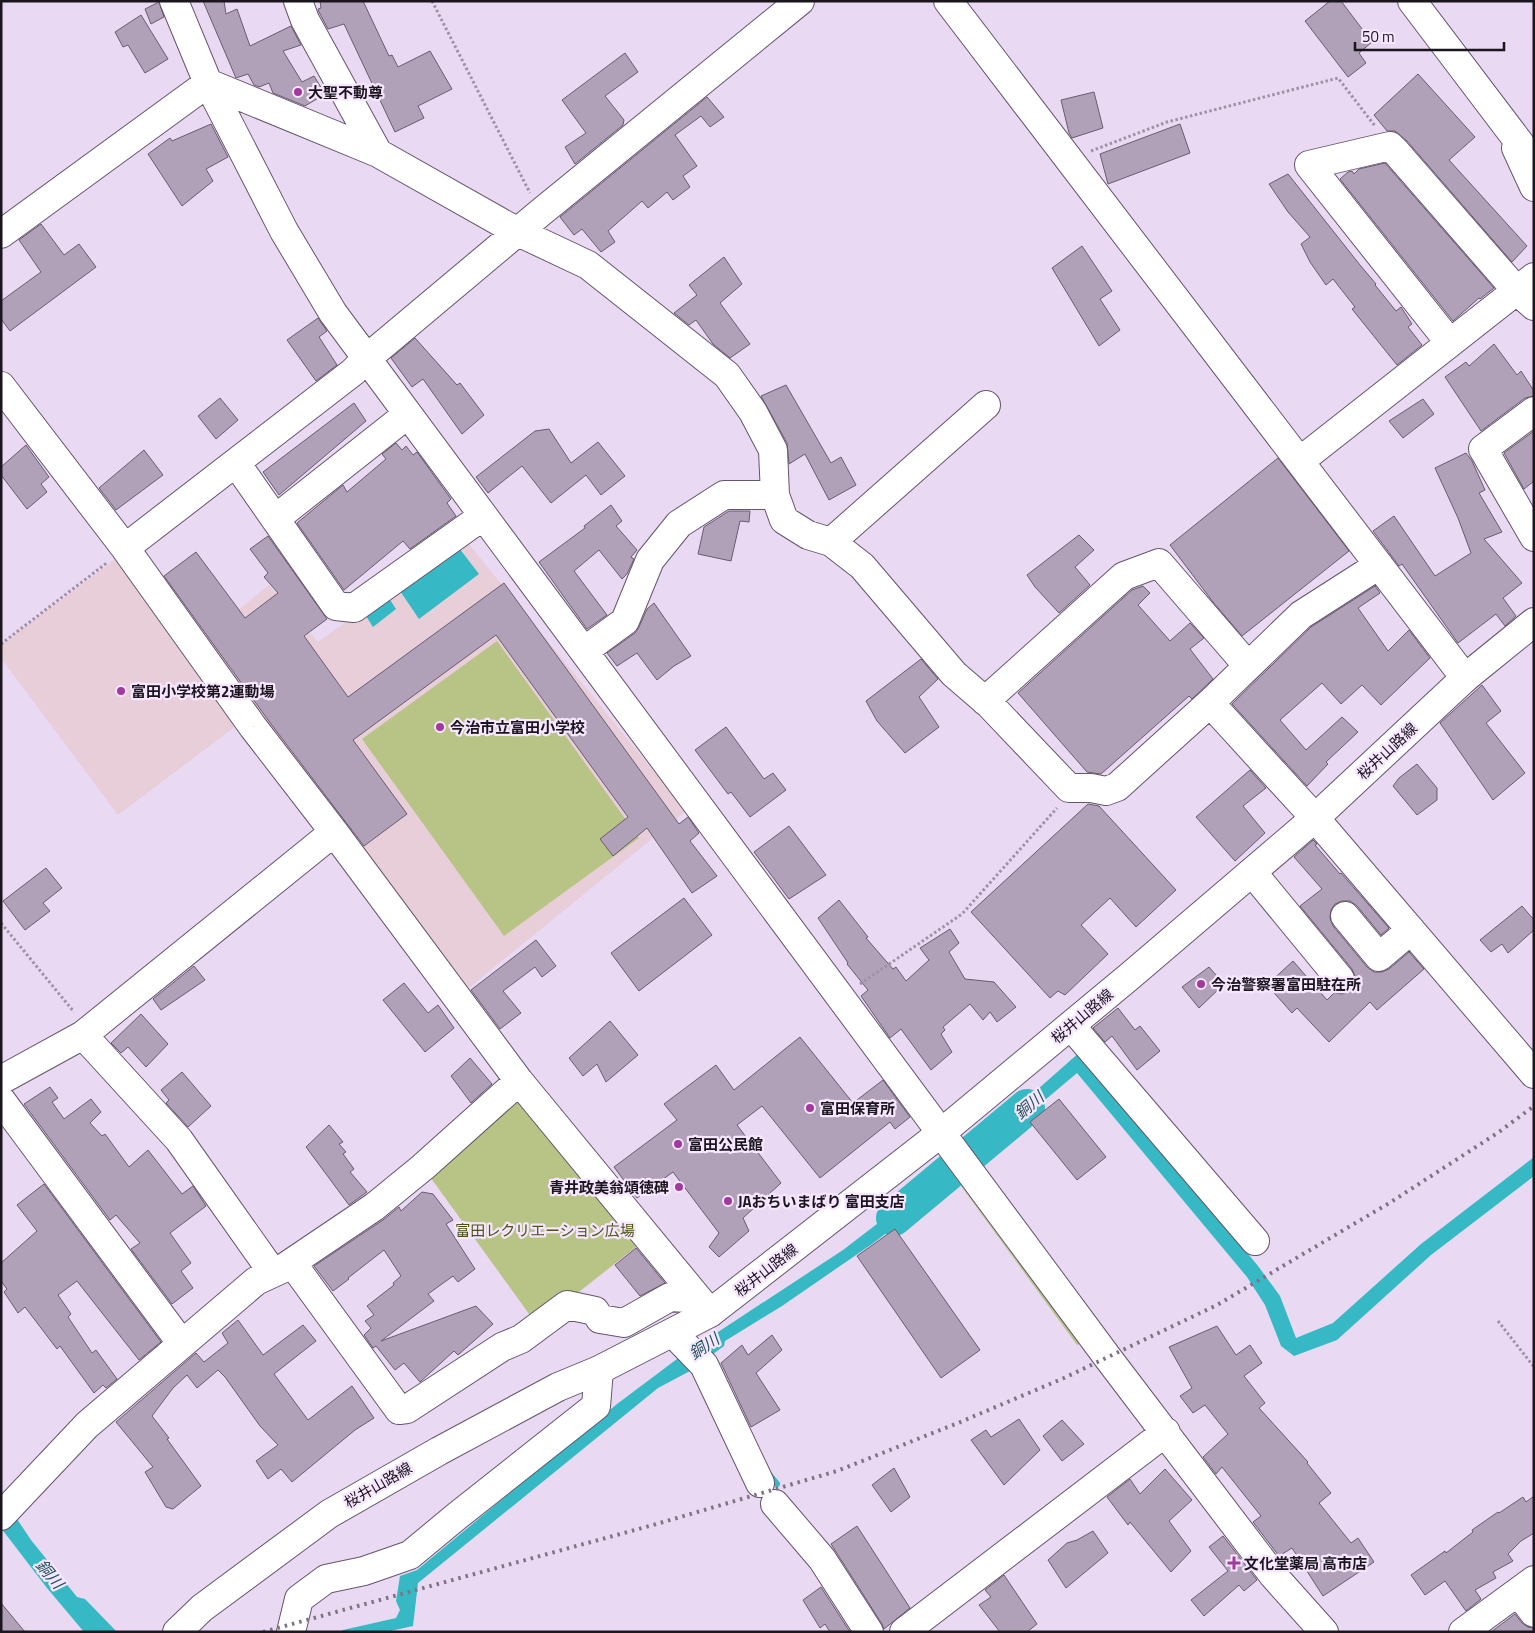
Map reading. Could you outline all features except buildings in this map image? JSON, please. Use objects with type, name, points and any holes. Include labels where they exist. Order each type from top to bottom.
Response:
[{"type":"street","points":[[174,1],[208,83],[284,231],[333,313],[1108,1358],[1273,1575],[1324,1632]]},
{"type":"street","points":[[298,1],[304,20],[378,153]]},
{"type":"street","points":[[125,548],[353,372],[366,358],[540,213],[800,1]]},
{"type":"street","points":[[948,1],[1465,678]]},
{"type":"street","points":[[1412,1],[1534,162]]},
{"type":"street","points":[[208,83],[378,153],[518,232],[588,265],[727,376],[753,412],[773,450],[775,495],[784,520],[808,535],[831,542],[862,566],[954,674],[985,701],[1069,788],[1091,788],[1106,791],[1117,787],[1210,703],[1300,615],[1380,565]]},
{"type":"street","points":[[1,234],[208,83]]},
{"type":"street","points":[[1508,128],[1534,188]]},
{"type":"street","points":[[1300,461],[1450,343],[1528,292],[1390,146],[1309,165],[1450,343]]},
{"type":"street","points":[[1,386],[125,548],[253,727],[334,832],[519,1081],[706,1315]]},
{"type":"street","points":[[831,542],[986,405]]},
{"type":"street","points":[[1534,411],[1483,449],[1534,538]]},
{"type":"street","points":[[275,519],[408,414]]},
{"type":"street","points":[[236,463],[336,606],[354,608],[483,516]]},
{"type":"street","points":[[584,651],[624,621],[650,560],[679,524],[724,494],[775,495]]},
{"type":"street","points":[[985,701],[1124,576],[1159,562],[1248,666]]},
{"type":"street","name":"桜井山路線","points":[[177,1632],[202,1608],[329,1514],[439,1451],[558,1388],[600,1370],[706,1315],[942,1133],[1070,1026],[1315,818],[1465,678],[1534,622]]},
{"type":"street","points":[[1210,703],[1315,818],[1534,1074]]},
{"type":"street","points":[[1,1080],[86,1032],[334,832]]},
{"type":"street","points":[[1252,872],[1340,979]]},
{"type":"street","points":[[1345,916],[1380,957],[1411,930]]},
{"type":"street","points":[[1070,1026],[1255,1241]]},
{"type":"street","points":[[86,1032],[179,1140],[399,1410],[407,1409],[502,1347],[521,1339],[567,1305],[595,1311],[600,1319],[624,1323],[670,1297],[687,1298],[706,1315]]},
{"type":"street","points":[[1,1516],[87,1425],[256,1281],[282,1268],[374,1207],[423,1167],[519,1081]]},
{"type":"street","points":[[1,1100],[182,1344]]},
{"type":"street","points":[[673,1333],[704,1365],[767,1494],[822,1560],[869,1632]]},
{"type":"street","points":[[291,1632],[299,1599],[326,1579],[364,1571],[410,1555],[596,1406],[600,1370]]},
{"type":"street","points":[[904,1632],[1166,1432]]},
{"type":"street","points":[[1463,1632],[1528,1595]]},
{"type":"path","points":[[432,1],[540,213]]},
{"type":"path","points":[[1069,159],[1167,122],[1338,78],[1396,152]]},
{"type":"path","points":[[1,644],[125,548]]},
{"type":"path","points":[[841,998],[962,914],[1074,788]]},
{"type":"path","points":[[1,923],[86,1032]]},
{"type":"path","points":[[1498,1321],[1534,1367]]},
{"type":"shaded area","name":"今治市立富田小学校","points":[[463,537],[686,811],[460,995],[201,640],[269,585],[318,642]]},
{"type":"shaded area","name":"富田小学校第2運動場","points":[[117,558],[240,723],[118,815],[1,658],[1,645]]},
{"type":"green space","points":[[497,641],[639,838],[504,936],[362,739]]},
{"type":"green space","name":"富田レクリエーション広場","points":[[521,1094],[636,1247],[537,1325],[428,1174]]},
{"type":"green space","points":[[962,1166],[1091,1340],[1077,1345],[953,1175]]},
{"type":"water","points":[[459,548],[479,574],[419,619],[400,591]]},
{"type":"water","points":[[389,598],[396,609],[373,627],[366,616]]},
{"type":"water","points":[[1081,1051],[1258,1266],[1280,1296],[1296,1338],[1333,1323],[1421,1244],[1534,1157],[1534,1176],[1431,1255],[1337,1340],[1294,1356],[1281,1346],[1265,1305],[1247,1277],[1077,1073],[993,1144],[986,1135]]},
{"type":"water","points":[[929,1184],[937,1195],[872,1244],[782,1306],[725,1341],[724,1346],[690,1371],[658,1388],[418,1583],[413,1626],[386,1632],[340,1632],[396,1618],[400,1610],[396,1601],[400,1576],[417,1570],[617,1404],[709,1335],[712,1336],[843,1250]]},
{"type":"water","points":[[13,1513],[31,1540],[77,1597],[85,1599],[117,1632],[84,1632],[1,1528]]},
{"type":"waterway","name":"銅川","points":[[894,1218],[1027,1107]]},
{"type":"waterway","points":[[768,1473],[777,1484]]},
{"type":"railway","points":[[263,1632],[653,1525],[837,1471],[958,1423],[1064,1378],[1217,1305],[1391,1202],[1499,1132],[1534,1106]]},
{"type":"place","name":"大聖不動尊","points":[[298,92]]},
{"type":"place","name":"富田小学校第2運動場","points":[[121,691]]},
{"type":"place","name":"今治市立富田小学校","points":[[440,727]]},
{"type":"place","name":"今治警察署富田駐在所","points":[[1201,984]]},
{"type":"place","name":"富田保育所","points":[[810,1108]]},
{"type":"place","name":"富田公民館","points":[[678,1144]]},
{"type":"place","name":"青井政美翁頌徳碑","points":[[679,1187]]},
{"type":"place","name":"JAおちいまばり 富田支店","points":[[728,1201]]},
{"type":"place","name":"文化堂薬局 高市店","points":[[1234,1563]]}]
